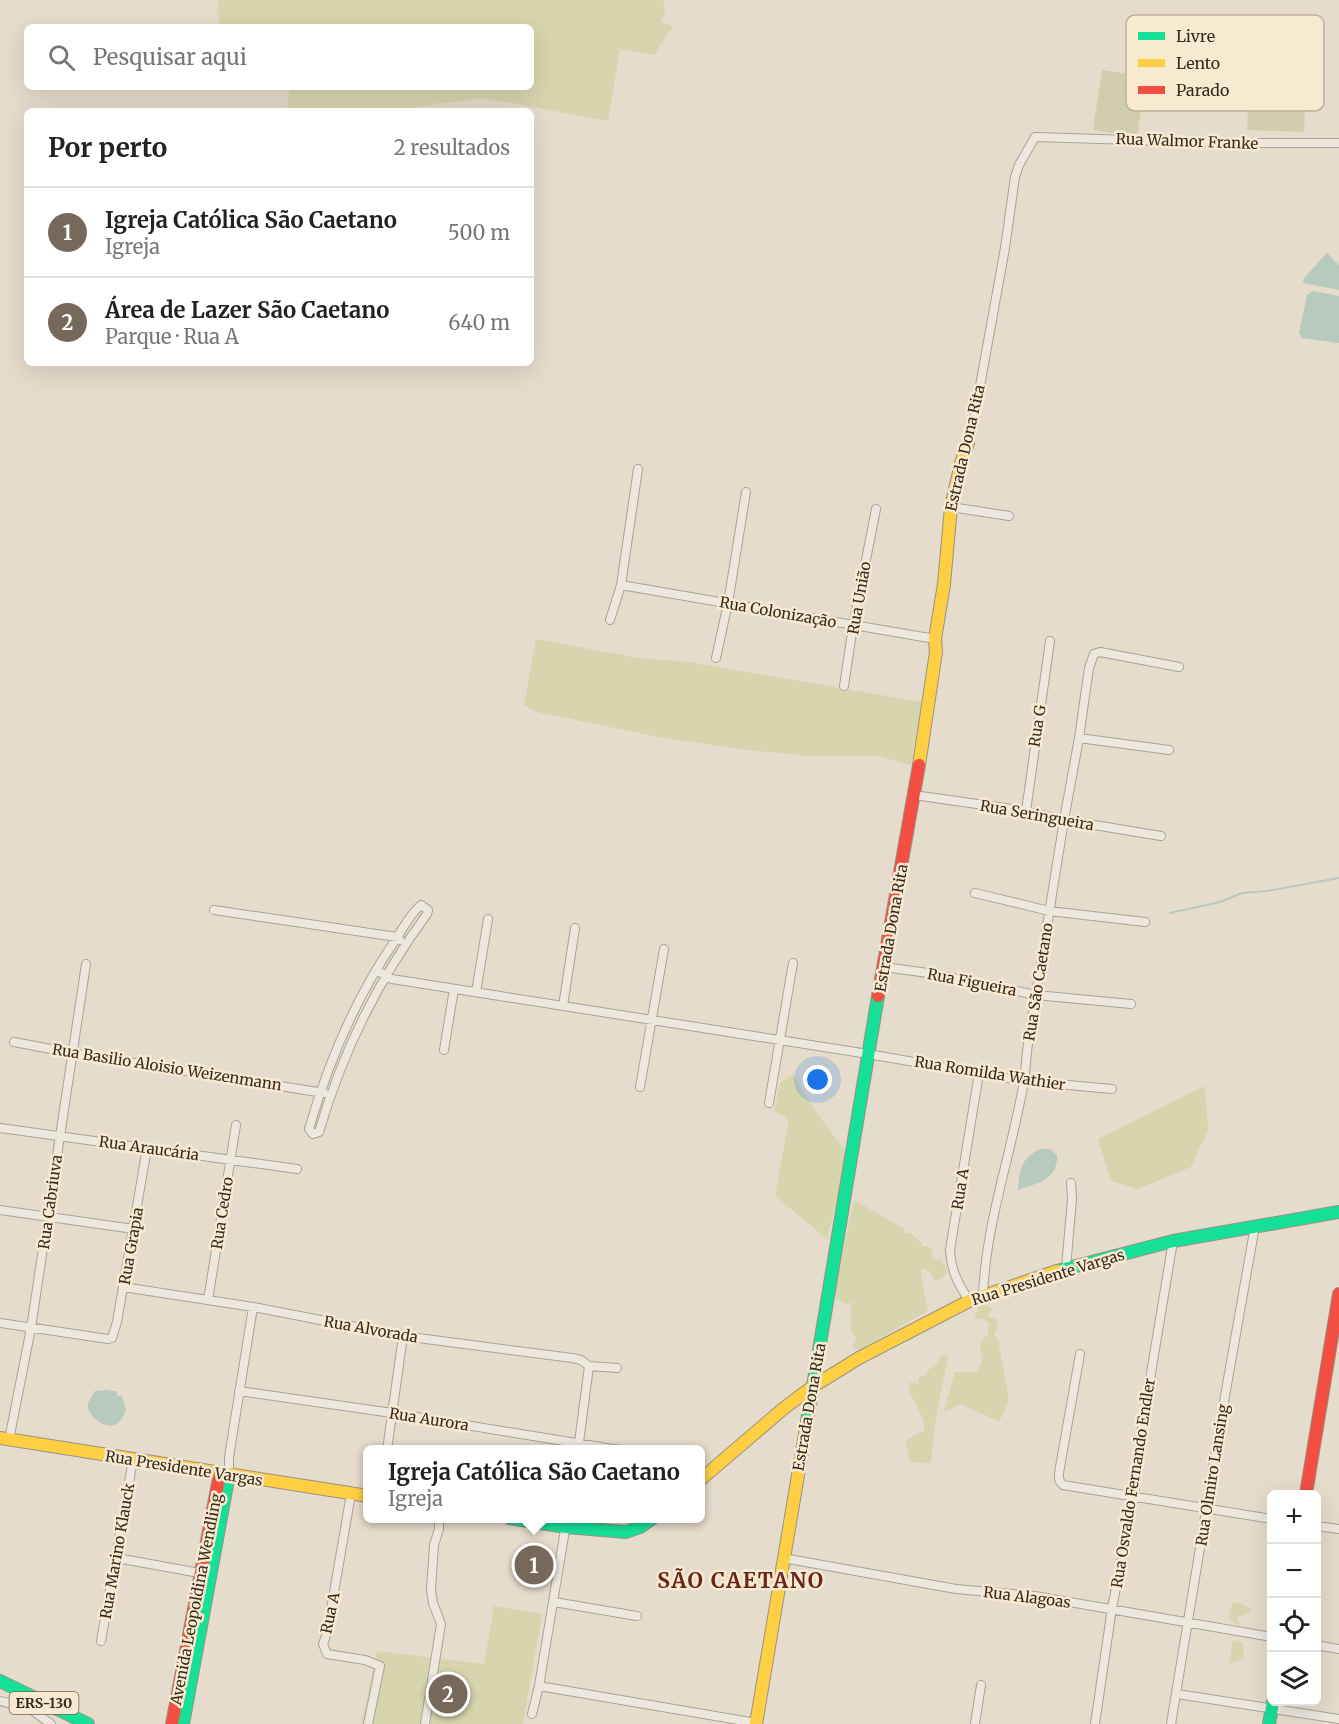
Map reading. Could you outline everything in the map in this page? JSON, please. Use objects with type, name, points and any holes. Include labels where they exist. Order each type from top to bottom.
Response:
[{"type":"main road","name":"Estrada Dona Rita","points":[[756,1724],[868,1054],[914,795],[936,652],[935,639],[944,584],[951,507],[961,462],[968,443]]},
{"type":"main road","name":"Rua Presidente Vargas","points":[[705,1476],[812,1387],[859,1358],[983,1295],[1066,1268],[1173,1241],[1339,1212]]},
{"type":"main road","points":[[1307,1490],[1339,1294]]},
{"type":"main road","name":"Rua Presidente Vargas","points":[[4,1439],[363,1495]]},
{"type":"main road","name":"Avenida Leopoldina Wendling","points":[[183,1724],[224,1474]]},
{"type":"main road","points":[[566,1523],[626,1532],[646,1523]]},
{"type":"main road","name":"Avenida Leopoldina Wendling","points":[[172,1724],[206,1574]]},
{"type":"main road","name":"ERS-130","points":[[0,1681],[88,1724]]},
{"type":"main road","points":[[1269,1724],[1272,1706]]},
{"type":"street","name":"Rua Walmor Franke","points":[[1035,137],[1231,143],[1339,143]]},
{"type":"street","name":"Estrada Dona Rita","points":[[968,443],[1005,248],[1015,177],[1035,137]]},
{"type":"street","points":[[610,620],[621,585],[638,469]]},
{"type":"street","points":[[716,658],[728,603],[746,492]]},
{"type":"street","points":[[951,507],[1009,516]]},
{"type":"street","name":"Rua União","points":[[844,686],[853,626],[876,509]]},
{"type":"street","name":"Rua Colonização","points":[[621,585],[935,639]]},
{"type":"street","name":"Rua G","points":[[1026,811],[1050,641]]},
{"type":"street","name":"Rua São Caetano","points":[[983,1295],[984,1270],[1024,1081],[1089,668],[1094,654],[1100,652],[1179,667]]},
{"type":"street","points":[[1079,738],[1169,750]]},
{"type":"street","name":"Rua Seringueira","points":[[914,795],[1026,811],[1064,820],[1161,836]]},
{"type":"street","points":[[975,893],[1049,911],[1146,922]]},
{"type":"street","points":[[421,905],[426,907],[427,914],[406,943],[385,976],[354,1037],[330,1096],[319,1132],[313,1134],[309,1129],[320,1092],[343,1032],[376,970],[397,937],[418,907],[421,905]]},
{"type":"street","points":[[214,910],[397,937],[406,943]]},
{"type":"street","points":[[476,993],[488,919]]},
{"type":"street","points":[[563,1006],[575,928]]},
{"type":"street","points":[[640,1087],[664,949]]},
{"type":"street","points":[[769,1103],[793,963]]},
{"type":"street","name":"Rua Cabriuva","points":[[4,1439],[31,1328],[86,964]]},
{"type":"street","name":"Rua Figueira","points":[[884,967],[928,973],[1036,995],[1131,1004]]},
{"type":"street","points":[[376,970],[385,976]]},
{"type":"street","name":"Rua Romilda Wathier","points":[[385,976],[476,993],[868,1054],[1024,1081],[1112,1089]]},
{"type":"street","points":[[444,1050],[454,989]]},
{"type":"street","name":"Rua Basilio Aloisio Weizenmann","points":[[14,1042],[320,1092],[330,1096]]},
{"type":"street","name":"Rua A","points":[[969,1301],[957,1282],[950,1264],[950,1250],[979,1073]]},
{"type":"street","name":"Rua Cedro","points":[[208,1300],[236,1125]]},
{"type":"street","name":"Rua Araucária","points":[[0,1128],[297,1169]]},
{"type":"street","name":"Rua Grapia","points":[[31,1328],[112,1338],[134,1229],[147,1148]]},
{"type":"street","points":[[1066,1268],[1072,1199],[1071,1183]]},
{"type":"street","points":[[0,1210],[134,1229]]},
{"type":"street","name":"Rua Olmiro Lansing","points":[[1171,1724],[1255,1226]]},
{"type":"street","name":"Rua Osvaldo Fernando Endler","points":[[1095,1724],[1112,1608],[1134,1496],[1142,1426],[1173,1241]]},
{"type":"street","name":"Rua Alvorada","points":[[123,1287],[253,1307],[403,1336],[572,1358],[581,1360],[589,1366],[617,1368]]},
{"type":"street","points":[[224,1474],[229,1456],[253,1307]]},
{"type":"street","points":[[0,1323],[31,1328]]},
{"type":"street","points":[[388,1445],[403,1336]]},
{"type":"street","points":[[1080,1354],[1059,1482],[1063,1485],[1267,1518]]},
{"type":"street","points":[[579,1445],[589,1366]]},
{"type":"street","name":"Rua Aurora","points":[[239,1391],[392,1413],[573,1445]]},
{"type":"street","name":"Rua Marino Klauck","points":[[101,1641],[133,1460]]},
{"type":"street","name":"Rua A","points":[[351,1494],[327,1633],[323,1644],[327,1654],[365,1660],[380,1666],[368,1724]]},
{"type":"street","points":[[424,1724],[441,1624],[431,1590],[434,1545],[439,1523]]},
{"type":"street","points":[[532,1714],[554,1602],[566,1523]]},
{"type":"street","points":[[1321,1527],[1339,1529]]},
{"type":"street","points":[[117,1558],[206,1574]]},
{"type":"street","name":"Rua Alagoas","points":[[783,1558],[956,1589],[1035,1596],[1112,1608],[1267,1636]]},
{"type":"street","points":[[554,1602],[637,1616]]},
{"type":"street","points":[[1321,1646],[1339,1649]]},
{"type":"street","points":[[975,1724],[981,1685]]},
{"type":"street","points":[[539,1686],[756,1724]]},
{"type":"street","points":[[1177,1694],[1267,1704]]},
{"type":"street","points":[[0,1701],[29,1708],[51,1724]]},
{"type":"street","points":[[1277,1706],[1339,1719]]},
{"type":"shaded area","points":[[218,0],[663,0],[665,13],[661,22],[673,26],[655,55],[620,49],[608,121],[483,98],[409,108],[287,108],[290,90],[534,90],[534,24],[219,24]]},
{"type":"shaded area","points":[[1102,70],[1126,74],[1126,111],[1141,111],[1137,137],[1093,130]]},
{"type":"shaded area","points":[[1248,111],[1305,111],[1304,132],[1247,130]]},
{"type":"shaded area","points":[[1327,253],[1339,265],[1339,290],[1303,283],[1304,278]]},
{"type":"shaded area","points":[[1313,291],[1339,296],[1339,343],[1302,338],[1299,333],[1307,295]]},
{"type":"shaded area","points":[[536,639],[639,658],[689,662],[922,702],[911,765],[877,756],[810,756],[747,750],[658,737],[537,712],[524,705]]},
{"type":"shaded area","points":[[793,1074],[816,1112],[849,1156],[827,1239],[775,1196],[788,1124],[787,1117],[774,1112],[780,1083]]},
{"type":"shaded area","points":[[1205,1086],[1208,1130],[1191,1167],[1138,1189],[1111,1181],[1098,1139]]},
{"type":"shaded area","points":[[1040,1149],[1050,1149],[1057,1155],[1054,1170],[1045,1179],[1018,1190],[1022,1166],[1028,1157]]},
{"type":"shaded area","points":[[854,1200],[905,1229],[905,1233],[910,1233],[922,1243],[922,1246],[930,1247],[933,1251],[932,1257],[941,1260],[948,1270],[939,1280],[934,1279],[930,1271],[922,1269],[921,1275],[928,1311],[859,1350],[853,1348],[856,1337],[851,1325],[852,1302],[847,1304],[835,1298],[834,1294]]},
{"type":"shaded area","points":[[984,1303],[992,1308],[988,1317],[993,1317],[998,1321],[993,1335],[998,1339],[1009,1400],[999,1422],[961,1404],[944,1412],[955,1372],[978,1372],[983,1358],[980,1343],[988,1334],[989,1323],[981,1318],[976,1319],[974,1314],[978,1310],[977,1306]]},
{"type":"shaded area","points":[[942,1355],[948,1356],[935,1424],[931,1463],[910,1462],[905,1441],[924,1430],[924,1424],[911,1395],[909,1383],[918,1383],[919,1377],[926,1375],[929,1369],[939,1362]]},
{"type":"shaded area","points":[[95,1391],[116,1391],[118,1396],[122,1396],[126,1410],[119,1422],[109,1426],[94,1418],[88,1409],[88,1404]]},
{"type":"shaded area","points":[[1238,1602],[1249,1608],[1251,1612],[1238,1617],[1239,1626],[1234,1624],[1229,1617],[1232,1604]]},
{"type":"shaded area","points":[[494,1606],[542,1614],[523,1724],[361,1724],[377,1651],[484,1664]]},
{"type":"shaded area","points":[[1233,1640],[1243,1642],[1244,1657],[1237,1662],[1229,1663]]},
{"type":"waterway","points":[[1170,913],[1220,902],[1242,893],[1267,891],[1339,878]]},
{"type":"traffic: fast","points":[[807,1422],[878,996]]},
{"type":"traffic: fast","points":[[1057,1271],[1173,1241],[1339,1212]]},
{"type":"traffic: fast","points":[[183,1724],[229,1474]]},
{"type":"traffic: fast","points":[[541,1523],[626,1532],[646,1523]]},
{"type":"traffic: fast","points":[[0,1681],[88,1724]]},
{"type":"traffic: fast","points":[[1269,1724],[1272,1706]]},
{"type":"traffic: slow","points":[[919,765],[936,652],[935,639],[944,584],[951,507],[968,443]]},
{"type":"traffic: slow","points":[[705,1476],[783,1409],[812,1387],[859,1358],[969,1301],[1057,1271]]},
{"type":"traffic: slow","points":[[756,1724],[807,1422]]},
{"type":"traffic: slow","points":[[0,1438],[363,1495]]},
{"type":"traffic: jam","points":[[878,996],[919,765]]},
{"type":"traffic: jam","points":[[1307,1490],[1339,1294]]},
{"type":"traffic: jam","points":[[172,1724],[220,1473]]},
{"type":"place","name":"Igreja Católica São Caetano","points":[[534,1565]]},
{"type":"place","name":"Área de Lazer São Caetano","points":[[448,1694]]},
{"type":"district","name":"SÃO CAETANO","points":[[741,1580]]}]
